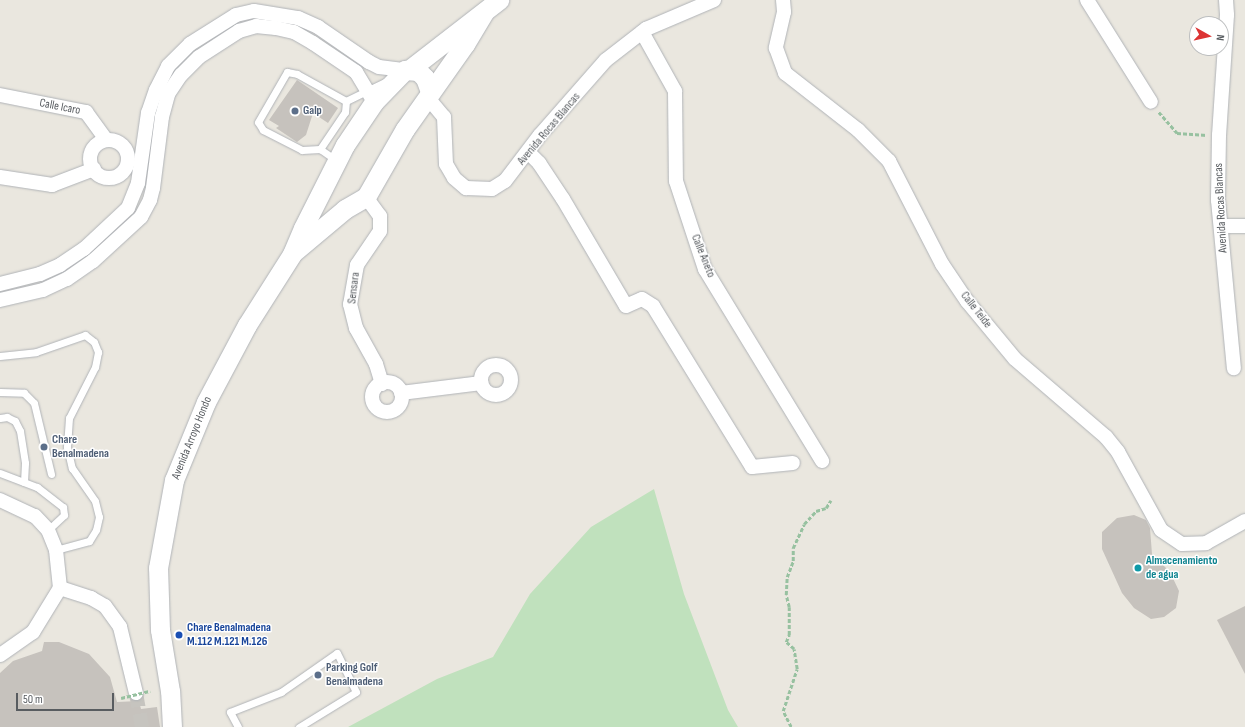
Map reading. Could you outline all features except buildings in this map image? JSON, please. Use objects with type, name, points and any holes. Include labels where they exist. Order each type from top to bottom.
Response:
[{"type":"main road","points":[[403,73],[499,0]]},
{"type":"main road","points":[[327,181],[333,191],[359,201],[405,129],[465,44],[484,12]]},
{"type":"main road","points":[[403,73],[418,71],[426,78],[429,95]]},
{"type":"main road","name":"Avenida Arroyo Hondo","points":[[172,727],[170,691],[160,630],[158,568],[174,480],[206,402],[247,325],[292,254],[336,160],[369,96],[403,73]]},
{"type":"main road","name":"Avenida Arroyo Hondo","points":[[292,254],[359,201]]},
{"type":"main road","name":"Avenida Arroyo Hondo","points":[[170,691],[184,727]]},
{"type":"street","name":"Avenida Rocas Blancas","points":[[429,95],[444,118],[446,164],[454,178],[466,188],[492,189],[505,181],[606,60],[642,32],[714,0]]},
{"type":"street","name":"Calle Teide","points":[[783,0],[784,12],[776,48],[785,73],[858,130],[888,161],[942,264],[967,302],[1015,359],[1106,437],[1118,452],[1161,530],[1182,544],[1206,543],[1245,521]]},
{"type":"street","points":[[1087,0],[1151,102]]},
{"type":"street","name":"Avenida Rocas Blancas","points":[[1226,0],[1227,15],[1219,135],[1218,200],[1234,368]]},
{"type":"street","points":[[0,284],[40,274],[84,249],[128,208],[138,183],[150,107],[168,66],[190,44],[236,15],[254,11],[298,18],[318,27],[378,67],[403,73]]},
{"type":"street","points":[[0,300],[36,292],[67,279],[93,261],[141,217],[150,200],[153,188],[162,117],[168,94],[181,75],[199,57],[233,35],[256,26],[294,32],[356,72],[369,96]]},
{"type":"street","name":"Calle Aneto","points":[[642,32],[675,91],[676,181],[705,268],[822,461]]},
{"type":"street","name":"Calle Icaro","points":[[0,96],[86,112],[106,140]]},
{"type":"street","points":[[106,140],[118,142],[126,151],[127,165],[124,171],[113,177],[106,177],[94,169],[92,153],[95,147],[106,140]]},
{"type":"street","points":[[126,151],[144,145]]},
{"type":"street","points":[[528,152],[539,163],[563,199],[626,306],[642,299],[653,306],[752,467],[793,463]]},
{"type":"street","points":[[0,177],[52,185],[94,169]]},
{"type":"street","points":[[124,171],[138,183]]},
{"type":"street","name":"Sensara","points":[[359,201],[380,216],[380,231],[357,265],[350,304],[356,328],[376,364],[382,384]]},
{"type":"street","points":[[1221,226],[1245,226]]},
{"type":"street","points":[[391,383],[401,393],[401,402],[395,410],[382,411],[375,404],[373,395],[382,384],[391,383]]},
{"type":"street","points":[[401,393],[481,383]]},
{"type":"street","points":[[0,500],[35,516],[48,530],[56,550],[60,588],[33,632],[0,655]]},
{"type":"street","points":[[60,588],[90,598],[105,606],[120,627],[136,693]]},
{"type":"lane","points":[[336,160],[320,149],[302,150],[262,130],[258,122],[262,111],[287,72],[297,74],[346,101],[369,96]]},
{"type":"lane","points":[[320,149],[345,112],[346,101]]},
{"type":"lane","points":[[0,356],[36,352],[85,335],[94,342],[98,352],[95,367],[68,418],[67,446],[72,468],[95,501],[98,517],[96,530],[90,541],[56,550]]},
{"type":"lane","points":[[0,392],[24,393],[34,403],[51,474]]},
{"type":"lane","points":[[0,418],[7,417],[15,421],[20,431],[26,463],[24,482]]},
{"type":"lane","points":[[0,473],[38,487],[63,507],[64,515],[48,530]]},
{"type":"lane","points":[[238,727],[230,712],[280,692],[337,653],[356,692],[312,724],[299,727]]},
{"type":"path","points":[[1151,102],[1177,132],[1219,135]]},
{"type":"path","points":[[791,727],[783,711],[797,669],[794,650],[786,642],[789,635],[788,577],[793,561],[793,548],[804,524],[816,511],[826,508],[831,500]]},
{"type":"path","points":[[121,698],[150,691]]},
{"type":"green space","points":[[654,489],[684,594],[728,710],[738,727],[348,727],[437,679],[493,657],[530,594],[591,527]]},
{"type":"tunnel","points":[[136,693],[142,727]]},
{"type":"place","name":"Galp","points":[[295,111]]},
{"type":"place","name":"Chare Benalmadena","points":[[44,447]]},
{"type":"place","name":"Almacenamiento de agua","points":[[1138,568]]},
{"type":"place","name":"Chare Benalmadena M.112 M.121 M.126","points":[[179,635]]},
{"type":"place","name":"Parking Golf Benalmadena","points":[[318,675]]}]
